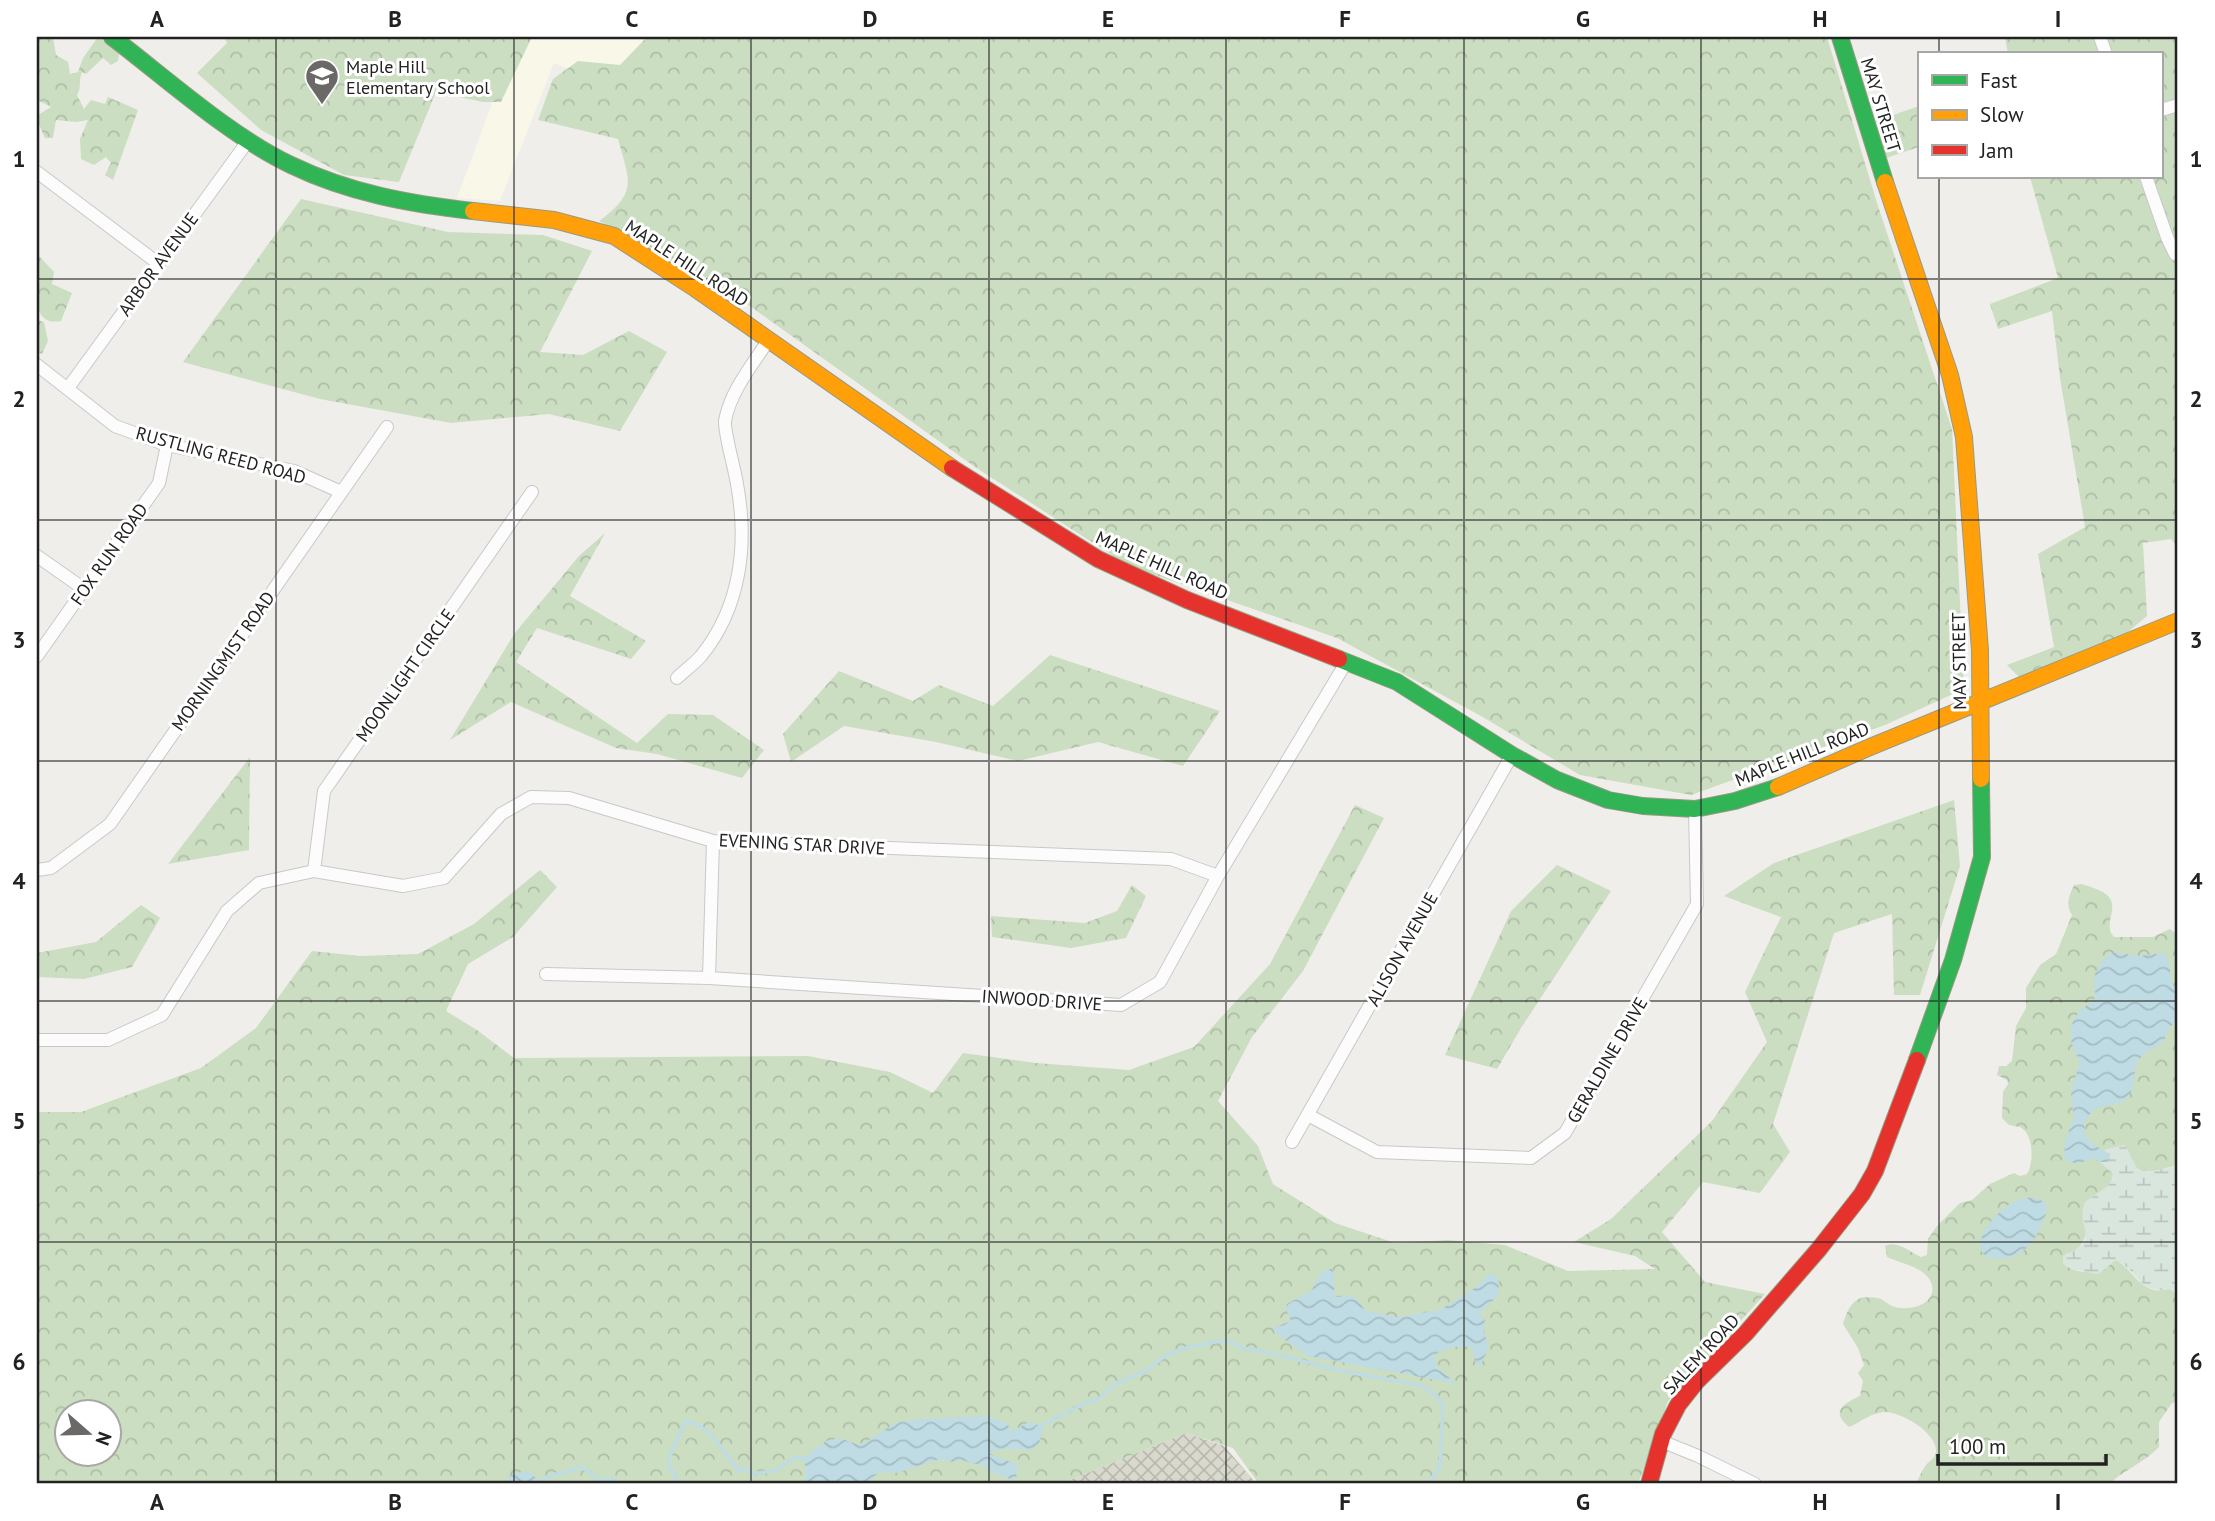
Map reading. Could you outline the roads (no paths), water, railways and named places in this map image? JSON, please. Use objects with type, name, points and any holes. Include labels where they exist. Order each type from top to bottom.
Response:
[{"type":"street","name":"MAPLE HILL ROAD","points":[[112,37],[248,141],[291,165],[351,189],[416,205],[554,220],[614,236],[696,289],[930,454],[1098,559],[1186,600],[1397,682],[1512,755],[1557,780],[1608,800],[1643,806],[1695,809],[1735,802],[1779,787],[2178,621]]},
{"type":"street","name":"MAY STREET","points":[[1807,1263],[1840,1224],[1875,1171],[1972,900],[1984,844],[1977,599],[1965,449],[1958,404],[1881,172],[1840,37]]},
{"type":"street","name":"ARBOR AVENUE","points":[[68,388],[248,141]]},
{"type":"street","points":[[37,172],[159,264]]},
{"type":"street","points":[[2146,178],[2175,254]]},
{"type":"street","points":[[677,678],[700,658],[720,628],[741,563],[743,517],[725,422],[738,387],[768,341]]},
{"type":"street","name":"RUSTLING REED ROAD","points":[[37,365],[115,426],[167,445],[294,471],[341,492]]},
{"type":"street","name":"MORNINGMIST ROAD","points":[[37,870],[51,868],[110,824],[387,427]]},
{"type":"street","name":"FOX RUN ROAD","points":[[37,656],[159,483],[167,445]]},
{"type":"street","name":"MOONLIGHT CIRCLE","points":[[313,871],[324,791],[532,492]]},
{"type":"street","points":[[37,556],[84,589]]},
{"type":"street","name":"INWOOD DRIVE","points":[[546,974],[709,978],[1121,1005],[1160,982],[1218,876],[1347,661]]},
{"type":"street","name":"ALISON AVENUE","points":[[1292,1142],[1512,755]]},
{"type":"street","name":"EVENING STAR DRIVE","points":[[37,1040],[108,1040],[162,1015],[227,911],[259,883],[313,871],[403,886],[443,878],[501,814],[531,797],[569,798],[713,841],[1171,859],[1218,876]]},
{"type":"street","name":"GERALDINE DRIVE","points":[[1308,1115],[1377,1152],[1531,1158],[1565,1133],[1697,904],[1695,809]]},
{"type":"street","points":[[709,978],[713,841]]},
{"type":"street","name":"SALEM ROAD","points":[[1649,1484],[1670,1418],[1688,1392],[1746,1334],[1807,1263]]},
{"type":"street","points":[[1661,1441],[1699,1456],[1755,1484]]},
{"type":"water","points":[[2115,952],[2139,956],[2164,953],[2168,959],[2172,983],[2178,992],[2178,1021],[2169,1027],[2160,1045],[2138,1061],[2133,1087],[2128,1097],[2117,1104],[2099,1108],[2088,1116],[2085,1124],[2086,1135],[2092,1143],[2110,1155],[2108,1162],[2093,1158],[2075,1163],[2064,1158],[2065,1141],[2074,1118],[2071,1094],[2080,1061],[2071,1041],[2071,1029],[2076,1016],[2094,999],[2094,978],[2098,968]]},
{"type":"water","points":[[2032,1197],[2045,1202],[2046,1210],[2042,1225],[2030,1244],[2011,1257],[1993,1259],[1983,1254],[1980,1244],[1986,1228],[2010,1204]]},
{"type":"water","points":[[1328,1269],[1333,1272],[1336,1297],[1354,1296],[1366,1311],[1397,1317],[1440,1310],[1475,1288],[1488,1275],[1495,1274],[1499,1282],[1498,1296],[1479,1313],[1485,1319],[1484,1333],[1489,1347],[1481,1365],[1476,1365],[1472,1348],[1452,1348],[1434,1356],[1438,1369],[1458,1384],[1308,1356],[1274,1332],[1273,1328],[1291,1321],[1286,1309],[1287,1304],[1312,1290],[1320,1273]]},
{"type":"water","points":[[987,1416],[1007,1423],[1012,1432],[1028,1422],[1035,1423],[1043,1430],[1039,1443],[1032,1450],[1005,1449],[989,1454],[1018,1467],[1013,1480],[991,1472],[984,1466],[961,1460],[952,1462],[940,1459],[897,1473],[880,1472],[872,1478],[874,1484],[798,1484],[805,1477],[803,1459],[826,1441],[839,1438],[856,1444],[864,1443],[897,1422]]},
{"type":"water","points":[[524,1471],[531,1473],[541,1484],[506,1484],[509,1476]]},
{"type":"waterway","points":[[1037,1428],[1089,1401],[1095,1402],[1114,1385],[1148,1370],[1166,1355],[1219,1341],[1234,1343],[1242,1348],[1347,1372],[1420,1385],[1436,1395],[1443,1406],[1440,1466],[1429,1484]]},
{"type":"waterway","points":[[675,1484],[676,1476],[668,1465],[669,1458],[685,1422],[709,1433],[739,1470],[747,1468],[752,1474],[773,1471],[796,1458],[806,1459]]},
{"type":"waterway","points":[[540,1482],[578,1467],[587,1470],[597,1480],[613,1479],[615,1484]]},
{"type":"place","name":"Maple Hill Elementary School","points":[[322,106]]}]
